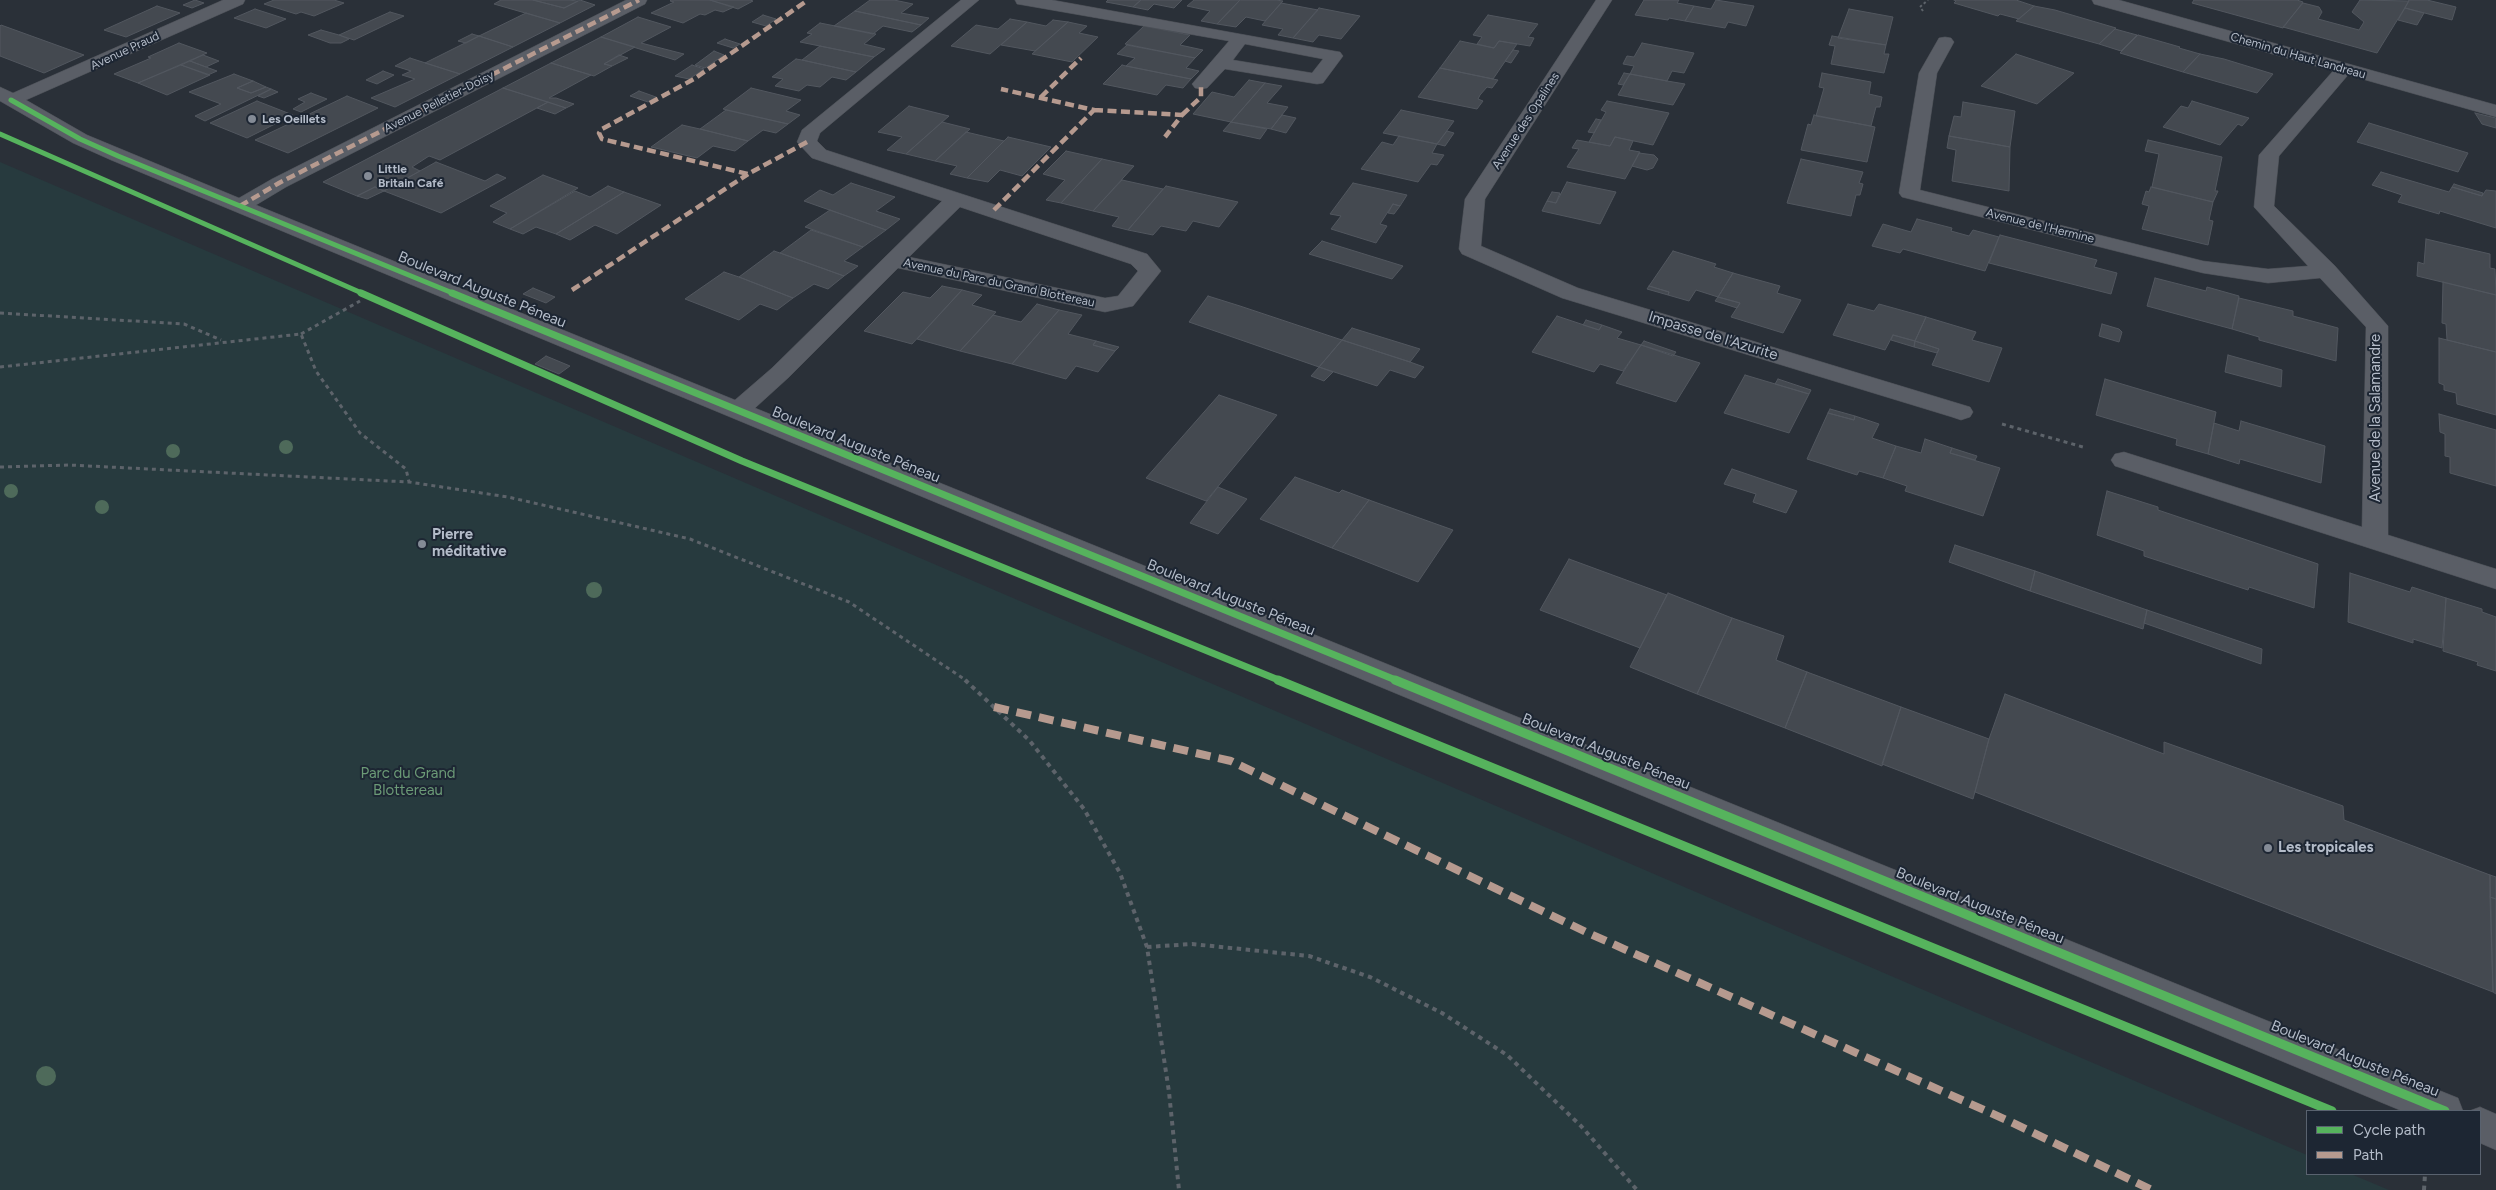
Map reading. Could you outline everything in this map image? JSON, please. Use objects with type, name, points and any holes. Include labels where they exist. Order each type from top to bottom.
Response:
[{"type":"street","name":"Avenue Praud","points":[[6,97],[64,79],[237,0]]},
{"type":"street","name":"Avenue Pelletier-Doisy","points":[[240,206],[638,0]]},
{"type":"street","name":"Avenue du Parc du Grand Blottereau","points":[[895,261],[1104,305],[1125,301],[1150,271],[1139,259],[819,154],[807,142],[812,130],[971,0]]},
{"type":"street","points":[[1025,0],[1334,56],[1317,79],[1221,64]]},
{"type":"street","name":"Avenue des Opalines","points":[[1470,249],[1475,200],[1604,0]]},
{"type":"street","name":"Chemin du Haut Landreau","points":[[2100,0],[2496,111]]},
{"type":"street","points":[[1200,84],[1221,64],[1241,38]]},
{"type":"street","name":"Avenue de l'Hermine","points":[[1945,42],[1928,74],[1909,193],[2204,267],[2268,276],[2326,271]]},
{"type":"street","name":"Avenue de la Salamandre","points":[[2344,69],[2269,155],[2264,207],[2377,326],[2375,541]]},
{"type":"street","name":"Boulevard Auguste Péneau","points":[[6,97],[80,139],[240,206],[2443,1110]]},
{"type":"street","name":"Avenue du Parc du Grand Blottereau","points":[[737,411],[780,373],[956,199]]},
{"type":"street","name":"Impasse de l'Azurite","points":[[1470,249],[1570,293],[1961,412]]},
{"type":"street","points":[[2124,460],[2496,579]]},
{"type":"street","points":[[2481,1126],[2496,1132]]},
{"type":"path","points":[[358,293],[366,297]]},
{"type":"path","points":[[0,367],[222,341],[301,334],[344,310]]},
{"type":"path","points":[[0,313],[184,324],[222,341]]},
{"type":"path","points":[[301,334],[316,371],[360,433],[406,468],[409,482]]},
{"type":"path","points":[[1961,412],[2124,460]]},
{"type":"path","points":[[0,466],[69,465],[409,482],[508,497],[690,539],[849,602],[967,681],[1029,740],[1084,809],[1120,874],[1147,946],[1169,1092],[1180,1190]]},
{"type":"path","points":[[1147,946],[1192,944],[1252,948],[1309,956],[1370,977],[1434,1009],[1507,1055],[1581,1126],[1637,1190]]},
{"type":"path","points":[[2424,1190],[2425,1175]]},
{"type":"green space","name":"Parc du Grand Blottereau","points":[[0,162],[2306,1155],[2306,1175],[2353,1175],[2389,1190],[0,1190]]},
{"type":"building","points":[[195,0],[204,3],[192,8],[183,5]]},
{"type":"building","points":[[274,0],[334,0],[344,3],[314,16],[301,12],[296,14],[264,4]]},
{"type":"building","points":[[501,0],[533,0],[564,8],[580,0],[595,5],[560,23],[494,4]]},
{"type":"building","points":[[533,0],[568,0],[578,1],[564,8]]},
{"type":"building","points":[[671,0],[710,0],[734,7],[723,12],[715,10],[705,15],[700,14],[683,23],[651,13],[674,2]]},
{"type":"building","points":[[710,0],[750,0],[753,1],[738,9]]},
{"type":"building","points":[[870,0],[894,0],[913,4],[901,13],[929,18],[921,25],[855,11]]},
{"type":"building","points":[[1108,0],[1141,0],[1133,7],[1106,2]]},
{"type":"building","points":[[1141,0],[1182,0],[1174,8],[1154,4],[1148,10],[1133,7]]},
{"type":"building","points":[[1194,0],[1240,0],[1217,24],[1201,21],[1210,11],[1187,6]]},
{"type":"building","points":[[1240,0],[1283,1],[1265,21],[1246,17],[1236,27],[1217,24]]},
{"type":"building","points":[[1644,0],[1679,0],[1677,3],[1694,6],[1685,21],[1635,15]]},
{"type":"building","points":[[1716,0],[1754,6],[1746,26],[1728,22],[1725,28],[1685,21],[1694,6],[1711,9]]},
{"type":"building","points":[[1954,0],[2016,0],[2034,6],[2019,19],[2000,14],[1998,16],[1954,3],[1956,1]]},
{"type":"building","points":[[2194,0],[2297,0],[2303,2],[2283,28],[2192,3]]},
{"type":"building","points":[[2360,0],[2409,1],[2377,53],[2283,27],[2303,3],[2319,7],[2322,12],[2318,19],[2359,30],[2364,22],[2352,12]]},
{"type":"building","points":[[2409,0],[2427,0],[2456,7],[2452,20],[2405,8]]},
{"type":"building","points":[[1281,3],[1318,10],[1293,38],[1278,35],[1283,29],[1262,25]]},
{"type":"building","points":[[157,6],[180,13],[126,37],[104,30]]},
{"type":"building","points":[[2034,6],[2055,10],[2116,28],[2099,44],[2016,21]]},
{"type":"building","points":[[1319,8],[1360,16],[1341,39],[1319,35],[1313,42],[1293,38]]},
{"type":"building","points":[[2405,8],[2424,13],[2417,25],[2398,20]]},
{"type":"building","points":[[255,9],[286,19],[266,28],[234,18]]},
{"type":"building","points":[[1849,9],[1893,17],[1886,45],[1838,38]]},
{"type":"building","points":[[855,11],[921,25],[912,32],[883,26],[873,34],[834,26]]},
{"type":"building","points":[[390,12],[404,16],[354,40],[339,35]]},
{"type":"building","points":[[526,13],[560,23],[513,47],[479,36]]},
{"type":"building","points":[[763,15],[776,19],[766,26],[752,22]]},
{"type":"building","points":[[1488,15],[1538,24],[1528,37],[1534,38],[1530,46],[1499,41],[1494,48],[1477,44],[1482,37],[1473,35]]},
{"type":"building","points":[[638,17],[671,27],[641,43],[684,54],[675,60],[601,37]]},
{"type":"building","points":[[1010,19],[1027,22],[990,54],[951,46],[976,25],[998,29]]},
{"type":"building","points":[[1053,20],[1068,22],[1035,51],[1001,45],[1027,22],[1046,26]]},
{"type":"building","points":[[1068,22],[1087,26],[1079,33],[1098,37],[1072,62],[1032,54]]},
{"type":"building","points":[[820,23],[876,34],[864,44],[885,49],[874,57],[800,42],[812,34],[807,33]]},
{"type":"building","points":[[0,26],[84,55],[44,73],[0,56]]},
{"type":"building","points":[[1144,26],[1190,35],[1180,45],[1203,50],[1195,58],[1125,44]]},
{"type":"building","points":[[2115,29],[2137,35],[2121,51],[2099,44]]},
{"type":"building","points":[[321,30],[349,39],[341,43],[330,43],[308,35]]},
{"type":"building","points":[[472,34],[479,36],[466,43],[458,41]]},
{"type":"building","points":[[2138,35],[2200,54],[2183,72],[2120,53]]},
{"type":"building","points":[[479,36],[513,47],[460,74],[425,63]]},
{"type":"building","points":[[1832,36],[1886,45],[1884,54],[1889,54],[1884,73],[1831,64],[1835,46],[1829,45]]},
{"type":"building","points":[[601,37],[635,47],[604,64],[612,66],[594,76],[551,63]]},
{"type":"building","points":[[725,39],[740,44],[733,48],[717,43]]},
{"type":"building","points":[[1460,41],[1494,48],[1499,41],[1517,44],[1493,79],[1440,68]]},
{"type":"building","points":[[179,43],[207,53],[138,83],[114,74],[151,58],[148,57]]},
{"type":"building","points":[[1642,43],[1694,53],[1684,73],[1672,71],[1667,81],[1630,74],[1634,66],[1623,64],[1627,56],[1634,57]]},
{"type":"building","points":[[1127,45],[1195,58],[1186,68],[1199,71],[1191,79],[1126,66],[1135,58],[1117,54]]},
{"type":"building","points":[[820,46],[874,57],[856,72],[802,60]]},
{"type":"building","points":[[1513,50],[1519,51],[1511,63],[1505,61]]},
{"type":"building","points":[[714,51],[724,55],[705,68],[695,65]]},
{"type":"building","points":[[2016,54],[2074,73],[2037,104],[1981,86]]},
{"type":"building","points":[[2200,54],[2224,59],[2273,74],[2257,93],[2183,72]]},
{"type":"building","points":[[203,55],[219,61],[206,67],[190,61]]},
{"type":"building","points":[[619,55],[628,58],[612,66],[604,64]]},
{"type":"building","points":[[410,58],[460,74],[395,107],[371,98],[415,79],[402,75],[411,71],[395,66]]},
{"type":"building","points":[[796,59],[856,72],[846,80],[832,77],[820,87],[807,85],[799,91],[775,86],[783,79],[772,77]]},
{"type":"building","points":[[190,61],[217,71],[208,75],[181,65]]},
{"type":"building","points":[[551,63],[591,75],[549,98],[556,98],[574,104],[566,108],[503,88]]},
{"type":"building","points":[[181,65],[210,75],[167,95],[138,83]]},
{"type":"building","points":[[692,65],[704,69],[689,79],[675,76]]},
{"type":"building","points":[[1122,65],[1191,79],[1183,88],[1166,85],[1157,95],[1103,84]]},
{"type":"building","points":[[1440,68],[1498,80],[1492,88],[1487,87],[1480,95],[1478,99],[1483,101],[1477,109],[1418,97]]},
{"type":"building","points":[[383,71],[394,75],[377,84],[366,80]]},
{"type":"building","points":[[1624,73],[1630,74],[1623,85],[1618,84]]},
{"type":"building","points":[[1822,73],[1871,82],[1869,94],[1882,97],[1880,107],[1876,107],[1871,126],[1816,116],[1824,88],[1819,87]]},
{"type":"building","points":[[234,74],[253,81],[237,88],[251,93],[266,87],[271,89],[205,121],[195,116],[221,104],[189,92]]},
{"type":"building","points":[[1630,74],[1685,84],[1673,105],[1618,95]]},
{"type":"building","points":[[1249,80],[1265,83],[1231,122],[1193,114],[1212,92],[1234,97]]},
{"type":"building","points":[[253,81],[266,87],[251,93],[237,88]]},
{"type":"building","points":[[1265,83],[1282,86],[1267,103],[1288,107],[1271,129],[1231,122]]},
{"type":"building","points":[[503,88],[548,102],[440,160],[429,156],[412,167],[420,171],[384,191],[375,187],[357,196],[323,182]]},
{"type":"building","points":[[751,88],[801,100],[786,111],[800,115],[788,124],[723,109]]},
{"type":"building","points":[[271,89],[278,92],[264,98],[258,96]]},
{"type":"building","points":[[639,91],[656,97],[648,102],[630,96]]},
{"type":"building","points":[[311,93],[327,99],[301,112],[293,109],[305,102],[298,99]]},
{"type":"building","points":[[347,96],[378,108],[288,153],[255,140]]},
{"type":"building","name":"Les Oeillets","points":[[257,101],[293,115],[247,138],[210,123]]},
{"type":"building","points":[[1607,101],[1669,113],[1653,145],[1615,137],[1610,146],[1589,142],[1606,112],[1601,110]]},
{"type":"building","points":[[2192,101],[2249,118],[2242,126],[2238,124],[2220,145],[2163,127],[2181,106],[2188,108]]},
{"type":"building","points":[[548,102],[566,108],[555,114],[537,108]]},
{"type":"building","points":[[1963,102],[2015,111],[2010,147],[1949,136],[1954,116],[1961,117]]},
{"type":"building","points":[[909,106],[949,116],[906,154],[887,150],[902,137],[878,132]]},
{"type":"building","points":[[726,110],[788,124],[776,133],[763,130],[748,141],[700,129]]},
{"type":"building","points":[[1401,110],[1454,121],[1437,144],[1383,133]]},
{"type":"building","points":[[2475,113],[2496,118],[2496,128],[2482,124]]},
{"type":"building","points":[[1282,115],[1296,118],[1286,133],[1271,129]]},
{"type":"building","points":[[1814,115],[1875,127],[1867,162],[1801,150],[1808,124],[1811,125]]},
{"type":"building","points":[[1596,119],[1601,120],[1594,133],[1588,132]]},
{"type":"building","points":[[942,122],[970,129],[935,161],[906,154]]},
{"type":"building","points":[[1231,122],[1267,129],[1260,139],[1223,131]]},
{"type":"building","points":[[2369,123],[2468,153],[2458,172],[2357,142]]},
{"type":"building","points":[[682,125],[748,141],[735,151],[713,146],[697,158],[651,147]]},
{"type":"building","points":[[1447,131],[1454,133],[1445,146],[1437,144]]},
{"type":"building","points":[[966,132],[1004,141],[967,178],[950,174],[957,166],[935,161]]},
{"type":"building","points":[[1399,136],[1437,144],[1432,153],[1444,155],[1437,165],[1431,164],[1418,182],[1361,169],[1382,142],[1393,145]]},
{"type":"building","points":[[1949,136],[2010,147],[2009,191],[1952,181],[1956,150],[1947,148]]},
{"type":"building","points":[[1008,137],[1051,147],[1022,176],[1000,170],[988,182],[967,178]]},
{"type":"building","points":[[1615,137],[1633,141],[1629,150],[1640,152],[1625,179],[1567,167],[1579,149],[1572,148],[1577,140],[1610,146]]},
{"type":"building","points":[[2148,140],[2222,157],[2215,191],[2218,191],[2213,202],[2152,187],[2159,154],[2145,151]]},
{"type":"building","points":[[1066,151],[1102,159],[1061,203],[1046,200],[1065,180],[1043,174]]},
{"type":"building","points":[[1639,153],[1654,155],[1658,159],[1653,168],[1647,170],[1632,166]]},
{"type":"building","points":[[1102,159],[1134,166],[1093,211],[1061,203]]},
{"type":"building","points":[[1801,159],[1863,172],[1859,183],[1863,184],[1860,195],[1856,195],[1851,216],[1787,203]]},
{"type":"building","points":[[436,162],[485,181],[497,174],[506,178],[441,213],[384,191]]},
{"type":"building","points":[[2381,172],[2449,192],[2452,187],[2482,196],[2486,190],[2496,191],[2496,228],[2440,211],[2439,214],[2398,202],[2402,195],[2372,185]]},
{"type":"building","points":[[543,175],[578,188],[510,229],[493,222],[507,213],[490,206]]},
{"type":"building","points":[[1122,180],[1163,189],[1128,230],[1112,226],[1119,217],[1093,211]]},
{"type":"building","points":[[1567,182],[1616,192],[1600,224],[1542,211],[1547,201],[1556,203]]},
{"type":"building","points":[[851,183],[895,197],[876,211],[900,219],[886,230],[804,201],[820,190],[833,195]]},
{"type":"building","points":[[1353,183],[1407,195],[1400,206],[1393,204],[1380,224],[1387,226],[1376,243],[1331,229],[1341,216],[1330,214]]},
{"type":"building","points":[[2454,184],[2483,193],[2482,196],[2452,187]]},
{"type":"building","points":[[608,186],[624,192],[556,234],[536,227],[523,234],[510,229],[575,191],[590,197]]},
{"type":"building","points":[[1166,186],[1238,202],[1219,227],[1193,221],[1186,231],[1161,226],[1153,235],[1128,230]]},
{"type":"building","points":[[375,187],[384,191],[367,199],[357,196]]},
{"type":"building","points":[[2151,187],[2213,202],[2209,220],[2213,221],[2208,245],[2142,229],[2149,206],[2142,204],[2146,191],[2149,192]]},
{"type":"building","points":[[624,192],[661,205],[617,234],[595,225],[570,240],[556,234]]},
{"type":"building","points":[[1552,192],[1560,193],[1556,203],[1547,201]]},
{"type":"building","points":[[1393,204],[1400,206],[1394,214],[1388,213]]},
{"type":"building","points":[[830,210],[886,230],[863,247],[805,227]]},
{"type":"building","points":[[1917,219],[1952,228],[1951,231],[1969,236],[1973,230],[1999,237],[1985,271],[1903,249],[1900,253],[1872,246],[1883,224],[1911,232]]},
{"type":"building","points":[[811,230],[863,247],[844,261],[858,266],[844,276],[780,253]]},
{"type":"building","points":[[2000,235],[2097,260],[2094,267],[2117,273],[2111,294],[1989,263]]},
{"type":"building","points":[[2426,239],[2490,254],[2490,268],[2495,269],[2496,295],[2417,276],[2418,262],[2424,264]]},
{"type":"building","points":[[1322,241],[1403,266],[1392,279],[1309,254]]},
{"type":"building","points":[[774,251],[844,276],[828,289],[814,284],[793,298],[739,277]]},
{"type":"building","points":[[1673,251],[1716,264],[1714,267],[1733,273],[1718,297],[1696,290],[1689,301],[1668,295],[1669,292],[1649,286]]},
{"type":"building","points":[[724,272],[793,298],[777,310],[760,304],[739,320],[685,299]]},
{"type":"building","points":[[1733,273],[1780,286],[1777,293],[1801,300],[1783,333],[1731,317],[1740,303],[1718,297]]},
{"type":"building","points":[[2155,278],[2206,291],[2207,287],[2239,296],[2232,329],[2147,306]]},
{"type":"building","points":[[2443,282],[2496,295],[2496,352],[2447,340],[2446,324],[2442,323]]},
{"type":"building","points":[[942,286],[962,290],[912,344],[864,331],[903,292],[930,298]]},
{"type":"building","points":[[1649,286],[1669,292],[1668,295],[1647,289]]},
{"type":"building","points":[[533,288],[555,297],[546,303],[523,294]]},
{"type":"building","points":[[962,290],[982,295],[972,305],[996,312],[960,351],[917,339]]},
{"type":"building","points":[[1208,296],[1342,340],[1319,367],[1189,322]]},
{"type":"building","points":[[1718,297],[1740,303],[1737,308],[1715,301]]},
{"type":"building","points":[[2239,298],[2293,311],[2293,316],[2338,328],[2336,361],[2259,340],[2259,337],[2232,329]]},
{"type":"building","points":[[1037,304],[1059,310],[1012,364],[960,351],[993,315],[1021,322]]},
{"type":"building","points":[[1848,304],[1874,311],[1879,304],[1926,317],[1915,341],[1893,335],[1885,350],[1833,335]]},
{"type":"building","points":[[1059,310],[1082,315],[1068,334],[1096,341],[1093,345],[1115,351],[1098,372],[1076,366],[1066,379],[1012,364]]},
{"type":"building","points":[[1557,316],[1599,330],[1602,325],[1622,332],[1617,338],[1641,345],[1623,371],[1600,364],[1594,372],[1532,352]]},
{"type":"building","points":[[1926,317],[1976,332],[1972,340],[2002,348],[1989,382],[1932,365],[1939,349],[1915,341]]},
{"type":"building","points":[[1586,320],[1602,325],[1599,330],[1583,325]]},
{"type":"building","points":[[2102,324],[2119,329],[2122,332],[2119,342],[2099,336]]},
{"type":"building","points":[[1352,328],[1420,349],[1410,362],[1342,340]]},
{"type":"building","points":[[1893,335],[1915,341],[1914,347],[1891,340]]},
{"type":"building","points":[[2439,338],[2496,352],[2496,415],[2457,404],[2456,393],[2444,390],[2444,385],[2439,383]]},
{"type":"building","points":[[1342,340],[1424,367],[1415,378],[1390,370],[1377,386],[1319,367]]},
{"type":"building","points":[[1096,341],[1119,347],[1115,351],[1093,345]]},
{"type":"building","points":[[1644,341],[1676,352],[1673,356],[1641,345]]},
{"type":"building","points":[[1915,341],[1939,349],[1937,353],[1914,347]]},
{"type":"building","points":[[1641,345],[1700,363],[1676,402],[1616,383]]},
{"type":"building","points":[[2228,355],[2282,370],[2281,387],[2225,372]]},
{"type":"building","points":[[546,356],[570,366],[559,374],[535,364]]},
{"type":"building","points":[[1319,367],[1333,372],[1324,381],[1311,376]]},
{"type":"building","points":[[1745,375],[1809,394],[1789,433],[1724,413]]},
{"type":"building","points":[[1778,379],[1811,390],[1809,394],[1775,384]]},
{"type":"building","points":[[2105,379],[2216,412],[2208,454],[2176,445],[2177,439],[2096,415]]},
{"type":"building","points":[[1219,395],[1277,415],[1206,501],[1146,478]]},
{"type":"building","points":[[1830,409],[1855,416],[1854,420],[1828,413]]},
{"type":"building","points":[[1828,413],[1854,420],[1855,416],[1879,424],[1872,438],[1896,446],[1883,478],[1859,471],[1857,475],[1807,459]]},
{"type":"building","points":[[2439,414],[2496,430],[2496,486],[2450,473],[2450,457],[2445,456],[2445,434],[2440,432]]},
{"type":"building","points":[[2241,421],[2325,446],[2321,483],[2240,459],[2239,464],[2208,454],[2214,423],[2239,431]]},
{"type":"building","points":[[1925,439],[1952,448],[1950,453],[2000,468],[1983,516],[1905,491],[1907,486],[1883,478],[1896,446],[1921,453]]},
{"type":"building","points":[[1952,448],[1977,456],[1975,460],[1950,453]]},
{"type":"building","points":[[1732,469],[1797,491],[1786,513],[1753,502],[1756,494],[1724,484]]},
{"type":"building","points":[[1295,477],[1339,493],[1342,490],[1369,500],[1332,548],[1260,519]]},
{"type":"building","points":[[1218,487],[1247,499],[1218,534],[1190,523]]},
{"type":"building","points":[[2107,491],[2158,507],[2158,510],[2318,564],[2314,608],[2249,587],[2248,590],[2144,556],[2144,551],[2097,535]]},
{"type":"building","points":[[1369,500],[1453,530],[1418,582],[1332,548]]},
{"type":"building","points":[[1955,545],[2035,571],[2030,591],[1949,562]]},
{"type":"building","points":[[1569,559],[1667,595],[1640,648],[1540,610]]},
{"type":"building","points":[[2035,571],[2147,610],[2143,629],[2030,591]]},
{"type":"building","points":[[2350,573],[2410,592],[2412,587],[2446,598],[2442,648],[2413,639],[2413,643],[2348,622]]},
{"type":"building","points":[[1668,593],[1732,618],[1697,694],[1630,667]]},
{"type":"building","points":[[2446,598],[2482,609],[2482,612],[2496,617],[2496,671],[2477,665],[2478,662],[2443,651]]},
{"type":"building","points":[[2147,610],[2262,649],[2261,664],[2144,623]]},
{"type":"building","points":[[1732,618],[1784,636],[1776,660],[1807,672],[1785,728],[1697,694]]},
{"type":"building","points":[[1807,672],[1901,707],[1882,766],[1785,728]]},
{"type":"building","name":"Les tropicales","points":[[2005,694],[2164,754],[2164,742],[2343,806],[2344,820],[2490,875],[2493,992],[1975,792],[1989,739]]},
{"type":"building","points":[[1901,707],[1989,739],[1973,799],[1882,764]]},
{"type":"building","points":[[2490,875],[2496,877],[2496,899],[2490,897]]},
{"type":"building","points":[[2490,897],[2496,899],[2496,994],[2493,992]]},
{"type":"marked path","points":[[240,206],[279,183],[639,0]]},
{"type":"marked path","points":[[807,142],[748,174],[602,139],[599,133],[602,129],[694,79],[808,0]]},
{"type":"marked path","points":[[1041,97],[1081,58]]},
{"type":"marked path","points":[[1182,115],[1201,97],[1201,84]]},
{"type":"marked path","points":[[994,210],[1094,110],[1001,89]]},
{"type":"marked path","points":[[1094,110],[1182,115],[1165,137]]},
{"type":"marked path","points":[[572,290],[748,174]]},
{"type":"marked path","points":[[994,707],[1231,761],[1586,932],[2011,1122],[2152,1190]]},
{"type":"cycle path","points":[[11,100],[80,139],[118,156],[2443,1110]]},
{"type":"cycle path","points":[[0,134],[742,461],[2330,1110]]},
{"type":"place","name":"Les Oeillets","points":[[252,119]]},
{"type":"place","name":"Little Britain Café","points":[[368,176]]},
{"type":"place","name":"Pierre méditative","points":[[422,544]]},
{"type":"place","name":"Les tropicales","points":[[2268,848]]}]
